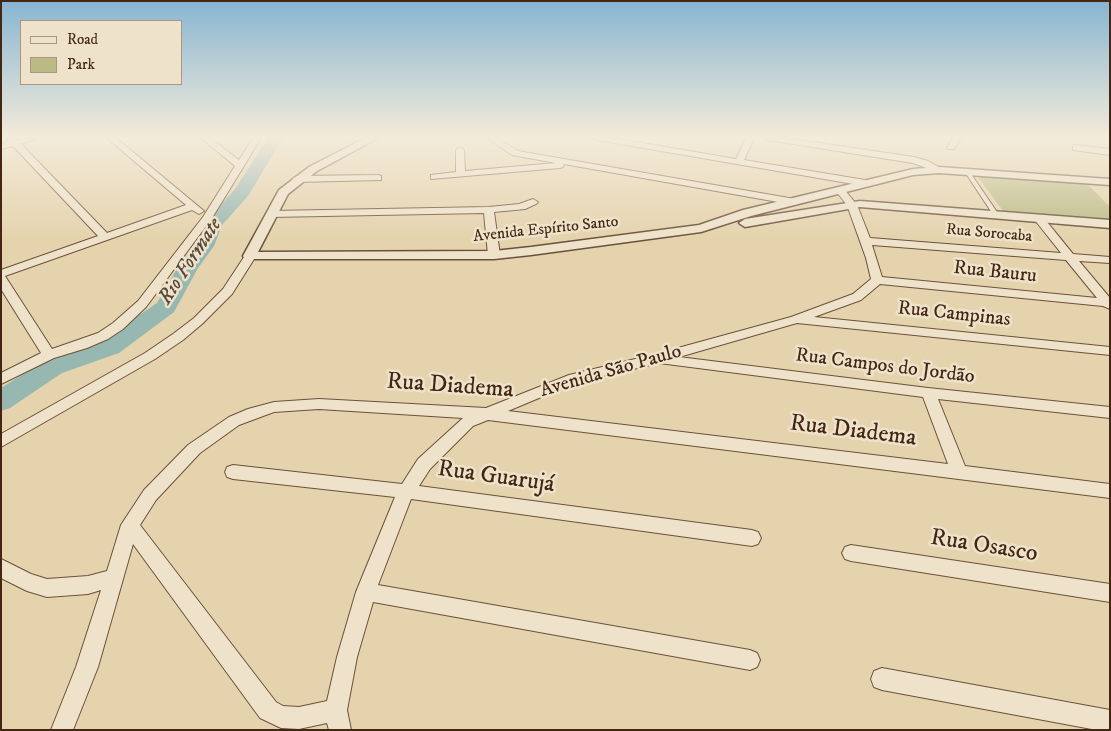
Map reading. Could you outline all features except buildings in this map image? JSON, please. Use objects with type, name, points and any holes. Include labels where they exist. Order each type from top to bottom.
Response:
[{"type":"street","points":[[42,172],[105,237]]},
{"type":"street","points":[[152,172],[207,218]]},
{"type":"street","points":[[1,380],[49,355],[82,345],[103,336],[118,326],[142,304],[207,218],[237,172]]},
{"type":"street","points":[[1,441],[150,356],[198,321],[228,292],[250,256],[283,192],[297,179],[310,172]]},
{"type":"street","points":[[434,177],[492,172]]},
{"type":"street","points":[[625,172],[795,202]]},
{"type":"street","points":[[803,172],[865,183]]},
{"type":"street","name":"Avenida Espírito Santo","points":[[250,256],[494,255],[701,228],[865,183],[913,172]]},
{"type":"street","name":"Avenida Espírito Santo","points":[[969,172],[1110,182]]},
{"type":"street","points":[[297,179],[378,178]]},
{"type":"street","points":[[840,190],[852,204],[866,241],[877,280]]},
{"type":"street","points":[[271,214],[488,210],[521,207],[533,202]]},
{"type":"street","points":[[701,228],[759,222],[852,204],[1110,224]]},
{"type":"street","points":[[1,274],[193,206]]},
{"type":"street","points":[[488,210],[494,255]]},
{"type":"street","points":[[748,214],[747,217],[759,222]]},
{"type":"street","points":[[1039,218],[1109,304]]},
{"type":"street","name":"Rua Sorocaba","points":[[866,241],[1110,260]]},
{"type":"street","points":[[1,279],[49,355]]},
{"type":"street","name":"Rua Bauru","points":[[877,280],[1109,304]]},
{"type":"street","name":"Avenida São Paulo","points":[[338,720],[347,657],[366,592],[406,491],[424,464],[468,422],[574,378],[656,359],[795,320],[857,297],[877,280]]},
{"type":"street","name":"Rua Campinas","points":[[795,320],[1110,351]]},
{"type":"street","name":"Rua Campos do Jordão","points":[[656,359],[928,393],[1110,413]]},
{"type":"street","points":[[928,393],[960,471]]},
{"type":"street","name":"Rua Diadema","points":[[62,730],[87,666],[130,525],[150,495],[194,449],[227,426],[253,413],[274,407],[319,404],[486,414],[1110,491]]},
{"type":"street","name":"Rua Guarujá","points":[[233,472],[406,491],[752,538]]},
{"type":"street","points":[[130,525],[268,710],[281,717],[338,720]]},
{"type":"street","name":"Rua Osasco","points":[[851,553],[1110,593]]},
{"type":"street","points":[[1,568],[27,582],[48,588],[88,585],[115,577]]},
{"type":"street","points":[[366,592],[750,660]]},
{"type":"street","points":[[882,679],[1110,721]]},
{"type":"lane","points":[[967,172],[996,215]]},
{"type":"green space","points":[[977,176],[1087,184],[1110,207],[1110,221],[1004,212]]},
{"type":"waterway","name":"Rio Formate","points":[[1,401],[53,367],[110,347],[166,307],[188,267],[204,246],[213,223],[242,192],[255,172]]}]
